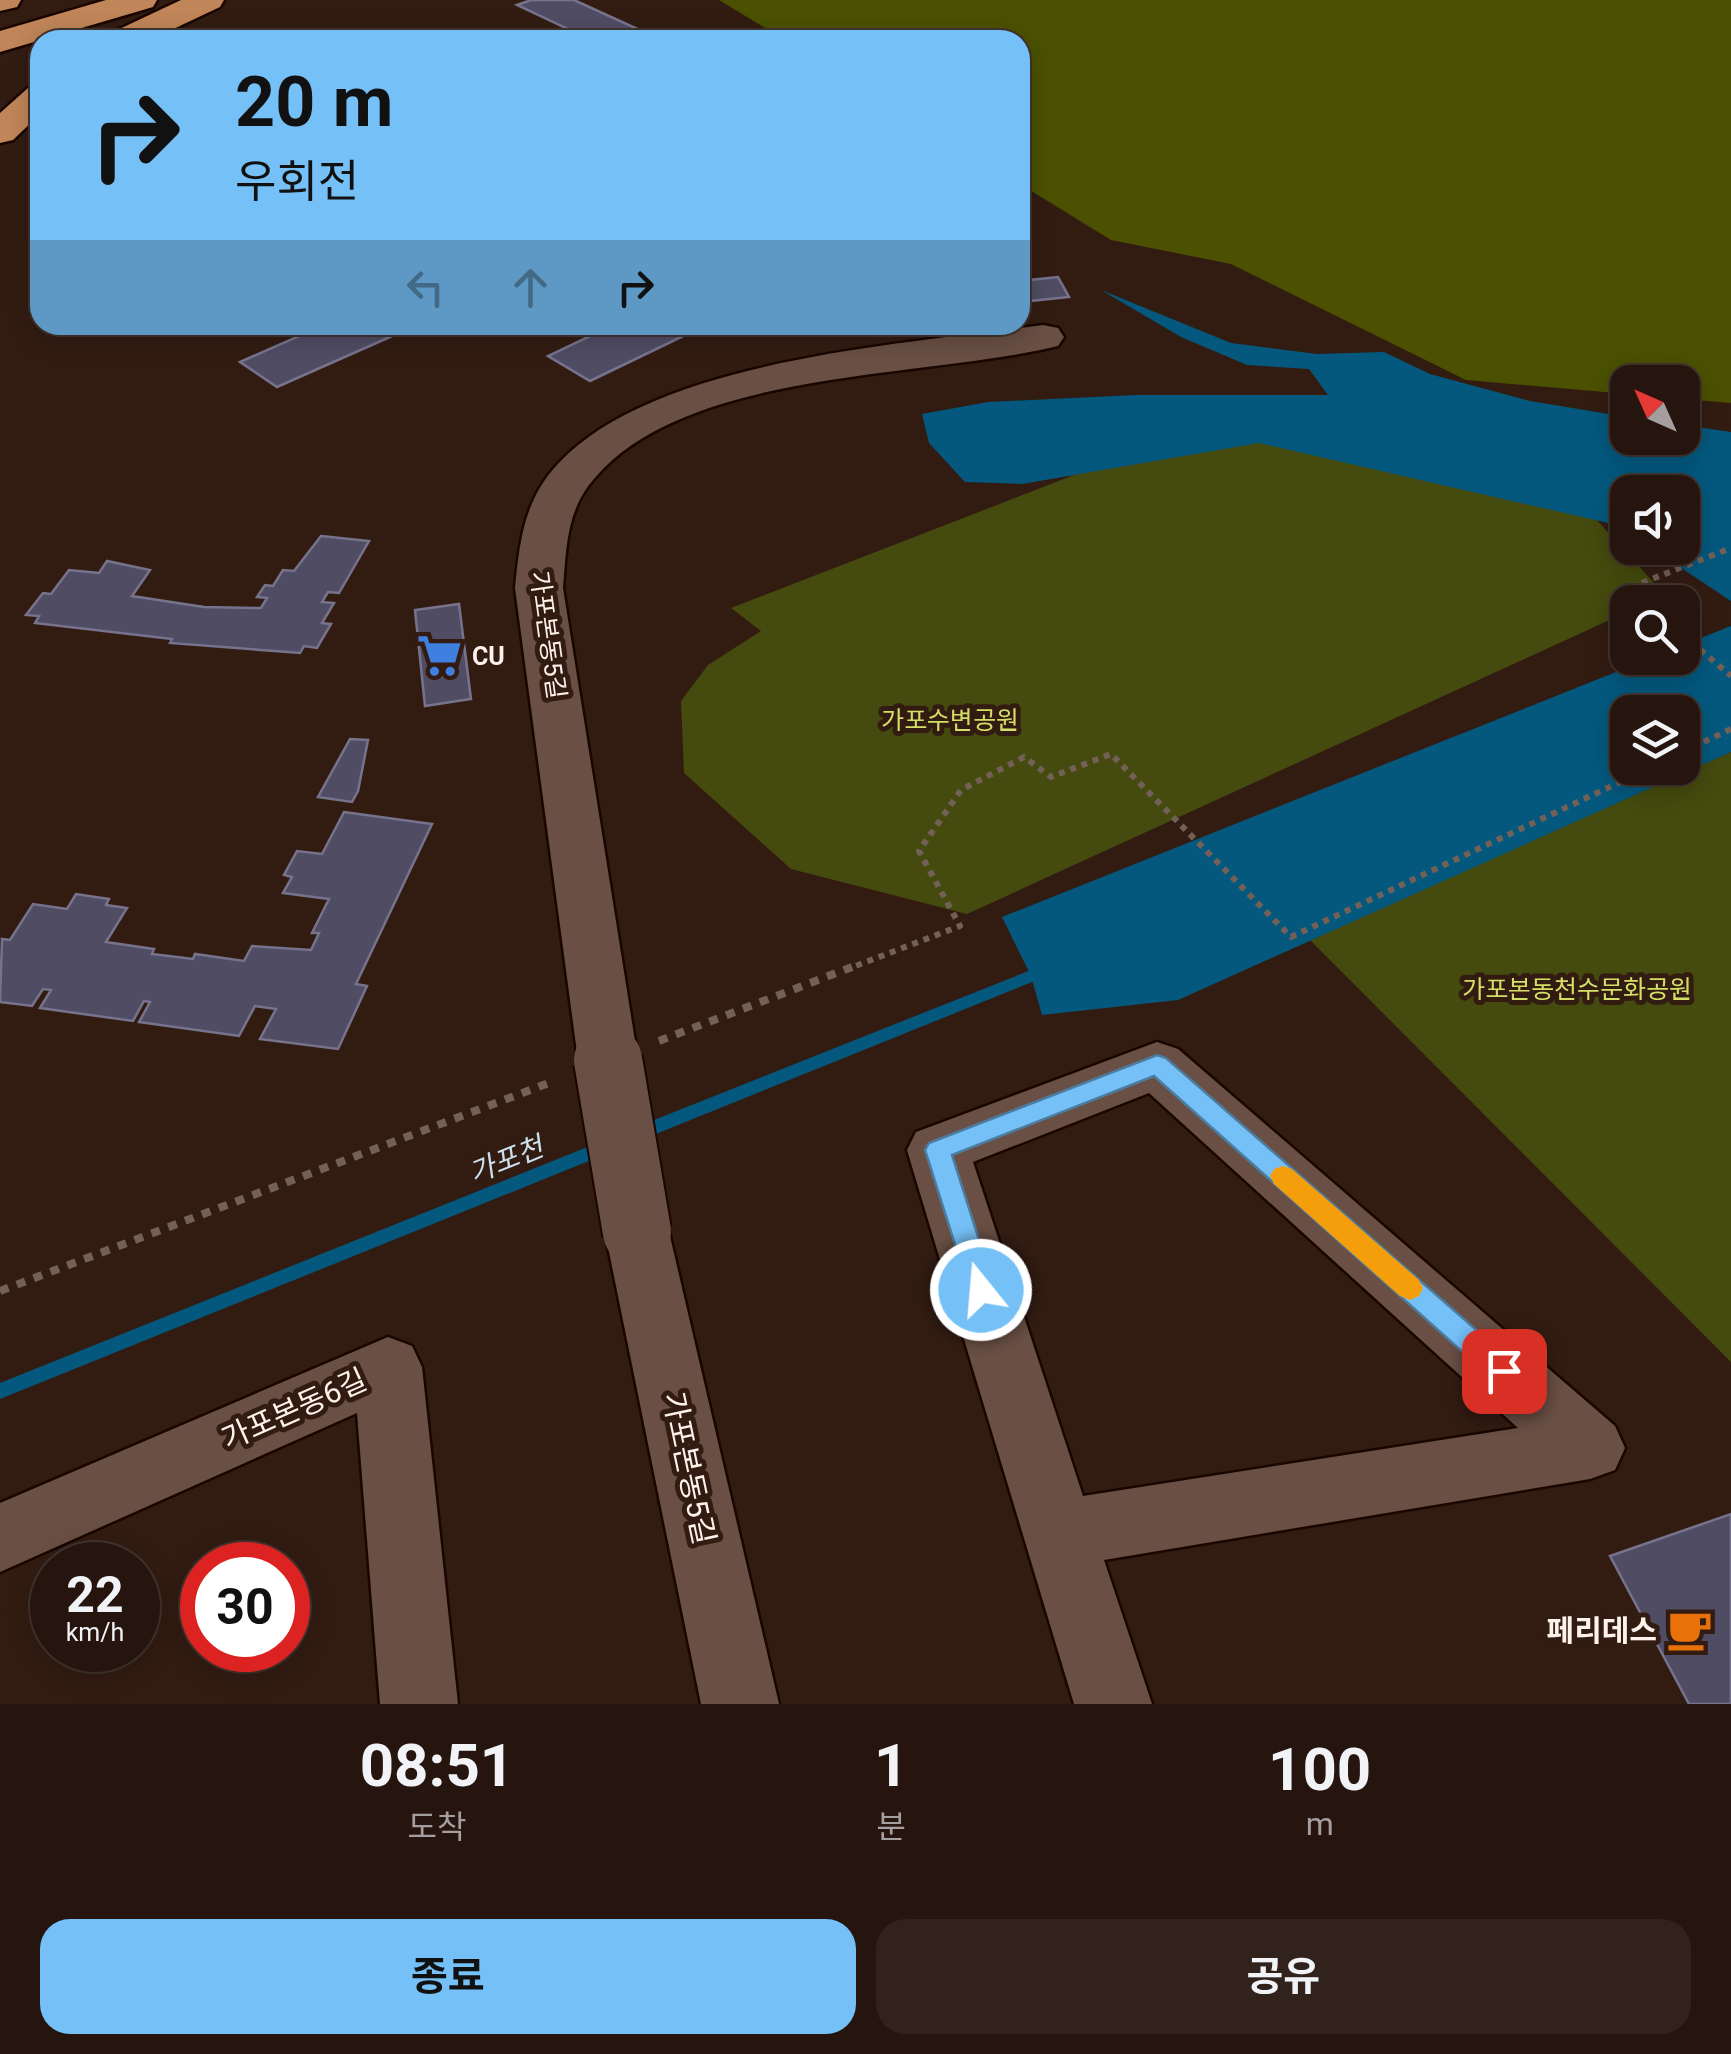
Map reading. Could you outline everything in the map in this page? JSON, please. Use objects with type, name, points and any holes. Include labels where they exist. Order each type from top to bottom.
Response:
[{"type":"highway","points":[[0,26],[93,0]]},
{"type":"highway","points":[[40,30],[141,0]]},
{"type":"highway","points":[[144,30],[208,0]]},
{"type":"highway","points":[[0,42],[30,33]]},
{"type":"highway","points":[[0,132],[30,104]]},
{"type":"street","name":"가포본동5길","points":[[740,1704],[637,1232],[606,1061],[538,558],[556,501],[580,466],[609,440],[674,405],[769,378],[1043,336]]},
{"type":"street","points":[[1057,1534],[1590,1448],[1157,1065],[938,1150],[1057,1534],[1112,1704]]},
{"type":"street","name":"가포본동6길","points":[[0,1538],[388,1368],[418,1704]]},
{"type":"path","points":[[1637,585],[1731,548]]},
{"type":"path","points":[[1700,649],[1731,676]]},
{"type":"path","points":[[1700,744],[1731,729]]},
{"type":"path","points":[[0,1291],[960,926],[919,851],[961,790],[1024,757],[1051,777],[1112,754],[1291,936],[1614,785]]},
{"type":"green space","points":[[719,0],[1731,0],[1731,403],[1700,400],[1700,365],[1610,365],[1610,393],[1466,380],[1231,264],[1111,240],[1030,190],[1030,30],[768,30]]},
{"type":"green space","name":"가포수변공원","points":[[1264,419],[1585,507],[1610,534],[1610,565],[1638,565],[1656,585],[1610,585],[1610,620],[967,914],[791,869],[684,773],[681,701],[708,665],[761,631],[731,608],[1157,443]]},
{"type":"green space","name":"가포본동천수문화공원","points":[[1731,752],[1731,1362],[1310,940],[1657,785],[1700,785],[1700,766]]},
{"type":"water","points":[[1101,290],[1231,343],[1317,354],[1384,352],[1430,374],[1530,401],[1610,414],[1610,455],[1700,455],[1700,427],[1731,432],[1731,601],[1677,565],[1700,565],[1700,475],[1610,475],[1610,523],[1259,443],[1022,484],[965,482],[929,443],[922,414],[988,402],[1135,395],[1328,395],[1309,369],[1247,365],[1181,337]]},
{"type":"water","points":[[1731,626],[1731,752],[1700,766],[1700,695],[1610,695],[1610,785],[1657,785],[1178,1000],[1042,1015],[1031,976],[1002,917],[1610,674],[1700,675],[1700,638]]},
{"type":"building","points":[[531,0],[574,0],[640,30],[570,30],[517,5]]},
{"type":"building","points":[[1058,277],[1069,297],[1030,301],[1030,280]]},
{"type":"building","points":[[301,335],[394,335],[277,387],[240,362]]},
{"type":"building","points":[[592,335],[685,335],[590,381],[548,356]]},
{"type":"building","points":[[321,536],[369,541],[339,593],[328,592],[322,602],[334,603],[322,623],[331,624],[317,648],[304,646],[300,653],[170,643],[172,639],[35,623],[39,616],[26,615],[43,593],[51,594],[69,570],[99,573],[107,561],[150,570],[132,596],[204,607],[261,608],[267,598],[257,597],[265,585],[273,586],[283,570],[294,571]]},
{"type":"building","points":[[459,604],[471,699],[425,706],[415,610]]},
{"type":"building","points":[[350,739],[368,740],[358,791],[352,802],[318,797]]},
{"type":"building","points":[[344,812],[432,824],[356,984],[367,986],[338,1049],[260,1039],[276,1009],[255,1006],[239,1036],[139,1022],[150,1002],[144,1001],[133,1021],[40,1008],[51,990],[43,989],[32,1006],[0,1002],[2,939],[10,940],[33,904],[67,909],[76,894],[109,899],[106,905],[127,908],[106,942],[154,949],[152,954],[193,959],[195,954],[244,961],[252,946],[311,950],[319,933],[312,933],[329,899],[283,893],[292,877],[284,875],[297,851],[322,854]]},
{"type":"building","name":"페리데스","points":[[1731,1514],[1731,1704],[1689,1704],[1610,1556]]},
{"type":"waterway","name":"가포천","points":[[635,1135],[1031,976]]},
{"type":"waterway","name":"가포천","points":[[0,1391],[605,1147]]},
{"type":"slow traffic","points":[[1283,1176],[1410,1288]]},
{"type":"place","name":"CU","points":[[439,656]]},
{"type":"place","name":"페리데스","points":[[1690,1630]]},
{"type":"route","points":[[981,1290],[938,1150],[1157,1065],[1504,1371]]}]
